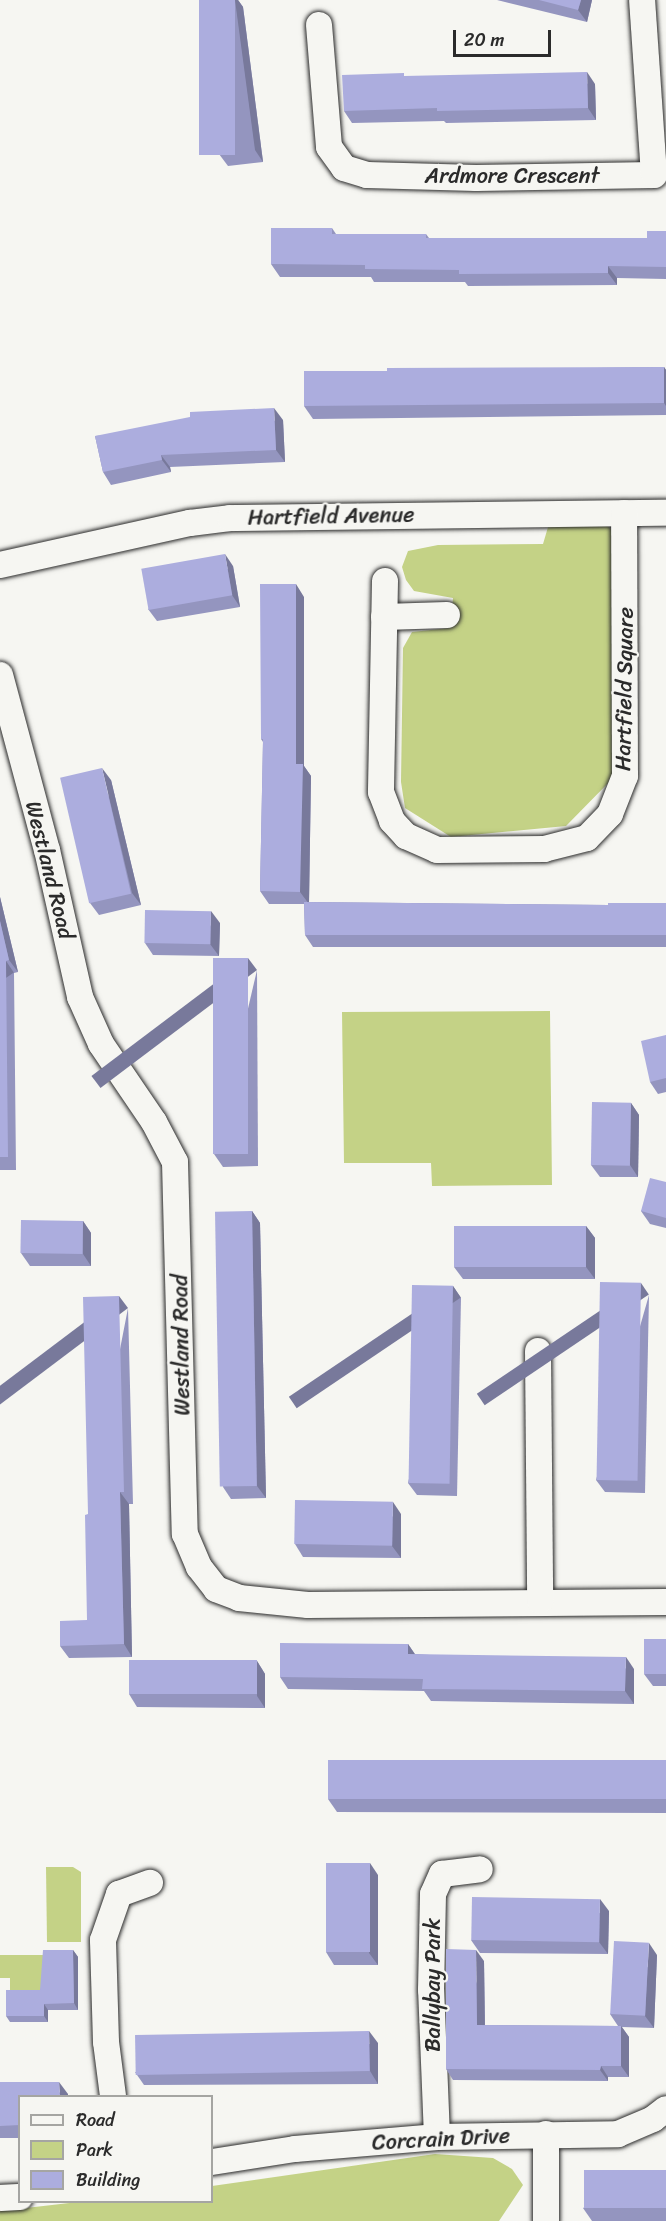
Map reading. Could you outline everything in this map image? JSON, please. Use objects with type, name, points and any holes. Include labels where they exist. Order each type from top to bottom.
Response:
[{"type":"street","name":"Ardmore Crescent","points":[[319,25],[329,147],[344,168],[367,175],[476,178],[660,174],[642,0]]},
{"type":"street","name":"Hartfield Square","points":[[385,581],[381,792],[392,821],[406,836],[437,850],[544,849],[587,838],[610,814],[625,776],[624,513]]},
{"type":"street","name":"Hartfield Avenue","points":[[0,565],[190,523],[230,518],[666,513]]},
{"type":"street","points":[[384,617],[447,615]]},
{"type":"street","name":"Westland Road","points":[[0,675],[47,850],[80,997],[101,1044],[154,1122],[175,1162],[185,1534],[198,1567],[216,1589],[239,1598],[308,1605],[540,1601],[666,1602]]},
{"type":"street","points":[[538,1350],[540,1601]]},
{"type":"street","name":"Ballybay Park","points":[[437,2137],[431,1990],[433,1894],[442,1874],[480,1869]]},
{"type":"street","points":[[113,2095],[106,2042],[104,1940],[119,1894],[150,1883]]},
{"type":"street","name":"Corcrain Drive","points":[[213,2162],[295,2149],[437,2137],[618,2134],[653,2119],[666,2109]]},
{"type":"street","points":[[546,2134],[546,2221]]},
{"type":"street","points":[[0,2198],[18,2197]]},
{"type":"green space","points":[[551,517],[603,521],[619,538],[618,773],[566,826],[451,837],[405,808],[401,782],[403,648],[412,632],[450,628],[453,598],[414,591],[406,580],[402,567],[408,551],[438,545],[543,544]]},
{"type":"green space","points":[[550,1011],[552,1185],[432,1186],[431,1163],[344,1163],[342,1012]]},
{"type":"green space","points":[[46,1867],[73,1867],[81,1872],[81,1942],[47,1942]]},
{"type":"green space","points":[[0,1955],[45,1955],[45,1992],[10,1992],[10,1978],[0,1978]]},
{"type":"green space","points":[[435,2154],[493,2158],[512,2169],[523,2185],[499,2221],[0,2221],[0,2211],[69,2203],[213,2203],[213,2186]]},
{"type":"building","points":[[199,0],[235,0],[235,155],[199,155]]},
{"type":"building","points":[[539,0],[581,0],[578,10]]},
{"type":"building","points":[[587,72],[588,108],[437,111],[437,108],[344,111],[342,75]]},
{"type":"building","points":[[271,228],[332,228],[332,234],[426,234],[426,238],[647,238],[647,231],[666,231],[666,267],[608,266],[608,273],[459,274],[459,270],[365,269],[365,265],[271,264]]},
{"type":"building","points":[[664,367],[664,403],[304,406],[304,371],[387,371],[387,368]]},
{"type":"building","points":[[274,408],[276,450],[161,455],[162,460],[103,472],[95,436],[190,417],[190,412]]},
{"type":"building","points":[[225,554],[232,595],[149,610],[141,569]]},
{"type":"building","points":[[260,584],[296,584],[296,764],[303,764],[300,892],[260,891],[263,739],[261,739]]},
{"type":"building","points":[[102,768],[131,894],[89,903],[60,778]]},
{"type":"building","points":[[304,902],[608,905],[608,903],[666,903],[666,935],[305,935]]},
{"type":"building","points":[[145,910],[211,911],[210,944],[144,943]]},
{"type":"building","points":[[0,921],[9,960],[6,961],[8,1157],[0,1157]]},
{"type":"building","points":[[213,958],[248,958],[248,1154],[213,1154]]},
{"type":"building","points":[[666,1035],[666,1078],[650,1082],[641,1041]]},
{"type":"building","points":[[592,1102],[631,1103],[630,1166],[591,1165]]},
{"type":"building","points":[[650,1178],[666,1182],[666,1218],[641,1211]]},
{"type":"building","points":[[252,1211],[257,1486],[220,1487],[215,1212]]},
{"type":"building","points":[[21,1220],[83,1221],[82,1254],[20,1253]]},
{"type":"building","points":[[454,1226],[586,1226],[586,1267],[454,1267]]},
{"type":"building","points":[[600,1282],[641,1283],[638,1481],[597,1480]]},
{"type":"building","points":[[412,1285],[453,1286],[450,1484],[409,1483]]},
{"type":"building","points":[[119,1296],[124,1492],[120,1492],[124,1644],[60,1646],[60,1621],[87,1620],[85,1515],[88,1514],[83,1297]]},
{"type":"building","points":[[295,1500],[393,1502],[392,1546],[294,1544]]},
{"type":"building","points":[[644,1639],[666,1639],[666,1674],[644,1674]]},
{"type":"building","points":[[280,1643],[408,1644],[408,1654],[626,1657],[625,1691],[422,1689],[423,1679],[280,1677]]},
{"type":"building","points":[[129,1660],[257,1660],[257,1694],[129,1694]]},
{"type":"building","points":[[328,1760],[666,1760],[666,1799],[328,1799]]},
{"type":"building","points":[[326,1863],[370,1863],[370,1952],[326,1952]]},
{"type":"building","points":[[472,1897],[600,1899],[599,1942],[471,1940]]},
{"type":"building","points":[[614,1941],[649,1943],[645,2016],[610,2014]]},
{"type":"building","points":[[446,1949],[476,1950],[477,2025],[621,2026],[621,2066],[601,2066],[600,2070],[446,2069]]},
{"type":"building","points":[[43,1950],[73,1950],[74,2003],[44,2004],[44,2016],[6,2016],[6,1990],[40,1990]]},
{"type":"building","points":[[369,2031],[370,2071],[136,2075],[135,2035]]},
{"type":"building","points":[[0,2082],[59,2082],[60,2095],[18,2095],[18,2125],[0,2126]]},
{"type":"building","points":[[584,2170],[666,2170],[666,2208],[584,2208]]}]
